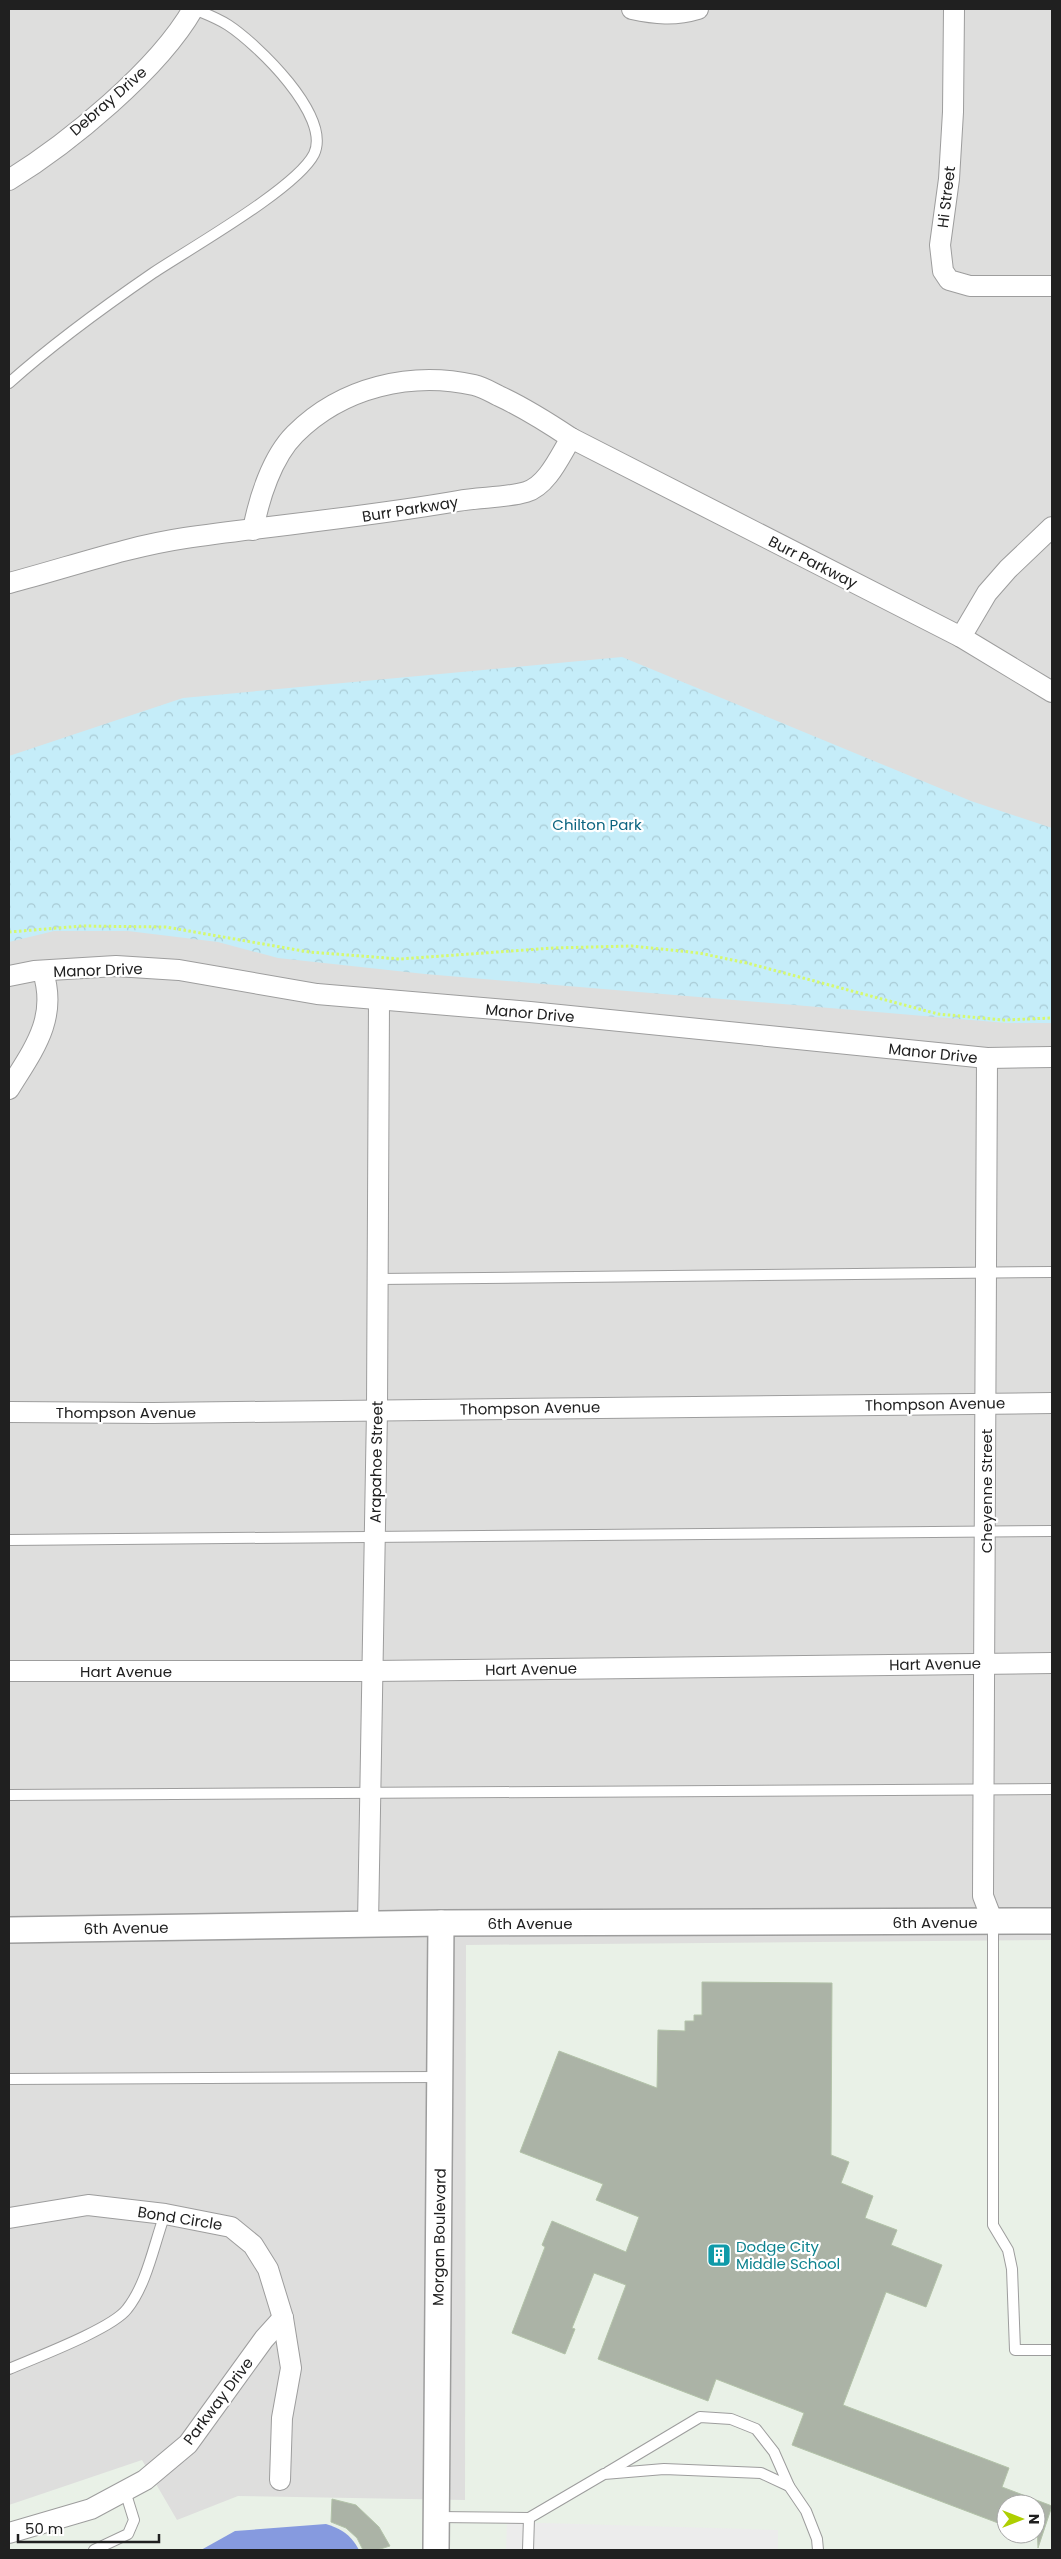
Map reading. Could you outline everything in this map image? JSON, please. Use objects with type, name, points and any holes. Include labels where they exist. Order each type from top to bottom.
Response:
[{"type":"street","name":"Debray Drive","points":[[9,180],[104,108],[170,43],[194,9]]},
{"type":"street","points":[[632,9],[656,14],[683,13],[698,9]]},
{"type":"street","name":"Hi Street","points":[[954,9],[953,112],[949,179],[940,245],[943,271],[949,280],[970,286],[1052,286]]},
{"type":"street","name":"Burr Parkway","points":[[253,530],[259,499],[272,469],[295,434],[336,403],[375,386],[430,379],[476,385],[532,411],[570,438],[962,637],[1052,692]]},
{"type":"street","name":"Burr Parkway","points":[[9,584],[133,549],[183,539],[526,492],[538,485],[555,465],[570,438]]},
{"type":"street","points":[[962,637],[987,593],[1008,569],[1052,527]]},
{"type":"street","name":"Manor Drive","points":[[9,976],[116,966],[179,970],[317,994],[530,1012],[987,1058],[1052,1058]]},
{"type":"street","points":[[9,1089],[44,1029],[49,1005],[49,990],[44,972]]},
{"type":"street","name":"Arapahoe Street","points":[[368,1924],[377,1410],[378,1000]]},
{"type":"street","name":"Cheyenne Street","points":[[987,1058],[983,1896],[993,1922]]},
{"type":"street","name":"Thompson Avenue","points":[[9,1412],[153,1413],[1052,1403]]},
{"type":"street","name":"Hart Avenue","points":[[9,1671],[372,1671],[1052,1663]]},
{"type":"street","name":"6th Avenue","points":[[9,1930],[441,1923],[1052,1921]]},
{"type":"street","name":"Morgan Boulevard","points":[[436,2550],[441,1923]]},
{"type":"street","name":"Bond Circle","points":[[9,2218],[88,2205],[164,2214],[231,2226],[253,2245],[268,2269],[284,2318],[291,2368],[282,2418],[280,2480]]},
{"type":"street","name":"Parkway Drive","points":[[9,2533],[90,2510],[145,2480],[188,2444],[264,2339],[284,2318]]},
{"type":"lane","points":[[9,383],[60,338],[300,173],[314,153],[316,132],[307,105],[294,88],[249,42],[230,26],[194,9]]},
{"type":"lane","points":[[378,1279],[1052,1272]]},
{"type":"lane","points":[[9,1540],[1052,1531]]},
{"type":"lane","points":[[9,1795],[1052,1789]]},
{"type":"lane","points":[[993,1922],[992,2225],[1008,2250],[1012,2269],[1014,2350],[1052,2350]]},
{"type":"lane","points":[[9,2079],[441,2077]]},
{"type":"lane","points":[[9,2369],[103,2326],[127,2310],[141,2285],[164,2214]]},
{"type":"lane","points":[[436,2517],[530,2518],[700,2417],[730,2419],[756,2429],[774,2452],[789,2486],[806,2511],[817,2539],[818,2550]]},
{"type":"lane","points":[[604,2474],[664,2469],[761,2473],[789,2486]]},
{"type":"lane","points":[[94,2550],[128,2534],[134,2520],[125,2491]]},
{"type":"lane","points":[[528,2550],[530,2518]]},
{"type":"path","points":[[9,932],[82,926],[166,928],[309,952],[400,959],[553,948],[632,946],[699,953],[747,963],[938,1014],[1004,1020],[1052,1018]]},
{"type":"shaded area","points":[[9,9],[1052,9],[1052,1940],[466,1945],[465,2500],[238,2496],[177,2520],[142,2460],[9,2505]]},
{"type":"shaded area","points":[[507,2522],[778,2530],[778,2550],[506,2550]]},
{"type":"shaded area","points":[[326,2524],[346,2533],[359,2550],[201,2550],[235,2531]]},
{"type":"green space","name":"Chilton Park","points":[[622,657],[971,801],[1052,828],[1052,1023],[1007,1023],[425,974],[278,958],[218,942],[128,931],[54,931],[9,942],[9,756],[183,698]]},
{"type":"building","name":"Dodge City Middle School","points":[[702,1982],[832,1983],[831,2155],[849,2162],[841,2183],[873,2196],[865,2218],[897,2230],[891,2245],[942,2265],[926,2307],[886,2292],[843,2405],[1009,2468],[1002,2487],[1020,2494],[996,2494],[996,2522],[792,2445],[804,2413],[716,2379],[708,2401],[598,2359],[626,2285],[594,2273],[572,2328],[575,2329],[565,2354],[512,2333],[545,2247],[542,2245],[552,2221],[626,2252],[639,2217],[596,2200],[603,2184],[520,2152],[559,2051],[657,2088],[658,2030],[685,2031],[685,2021],[694,2021],[694,2015],[702,2015]]},
{"type":"building","points":[[332,2499],[356,2505],[379,2527],[390,2546],[377,2550],[363,2550],[357,2538],[346,2528],[331,2522]]},
{"type":"building","name":"Dodge City Middle School","points":[[1046,2504],[1052,2506],[1046,2524]]},
{"type":"place","name":"Dodge City Middle School","points":[[719,2255]]}]
